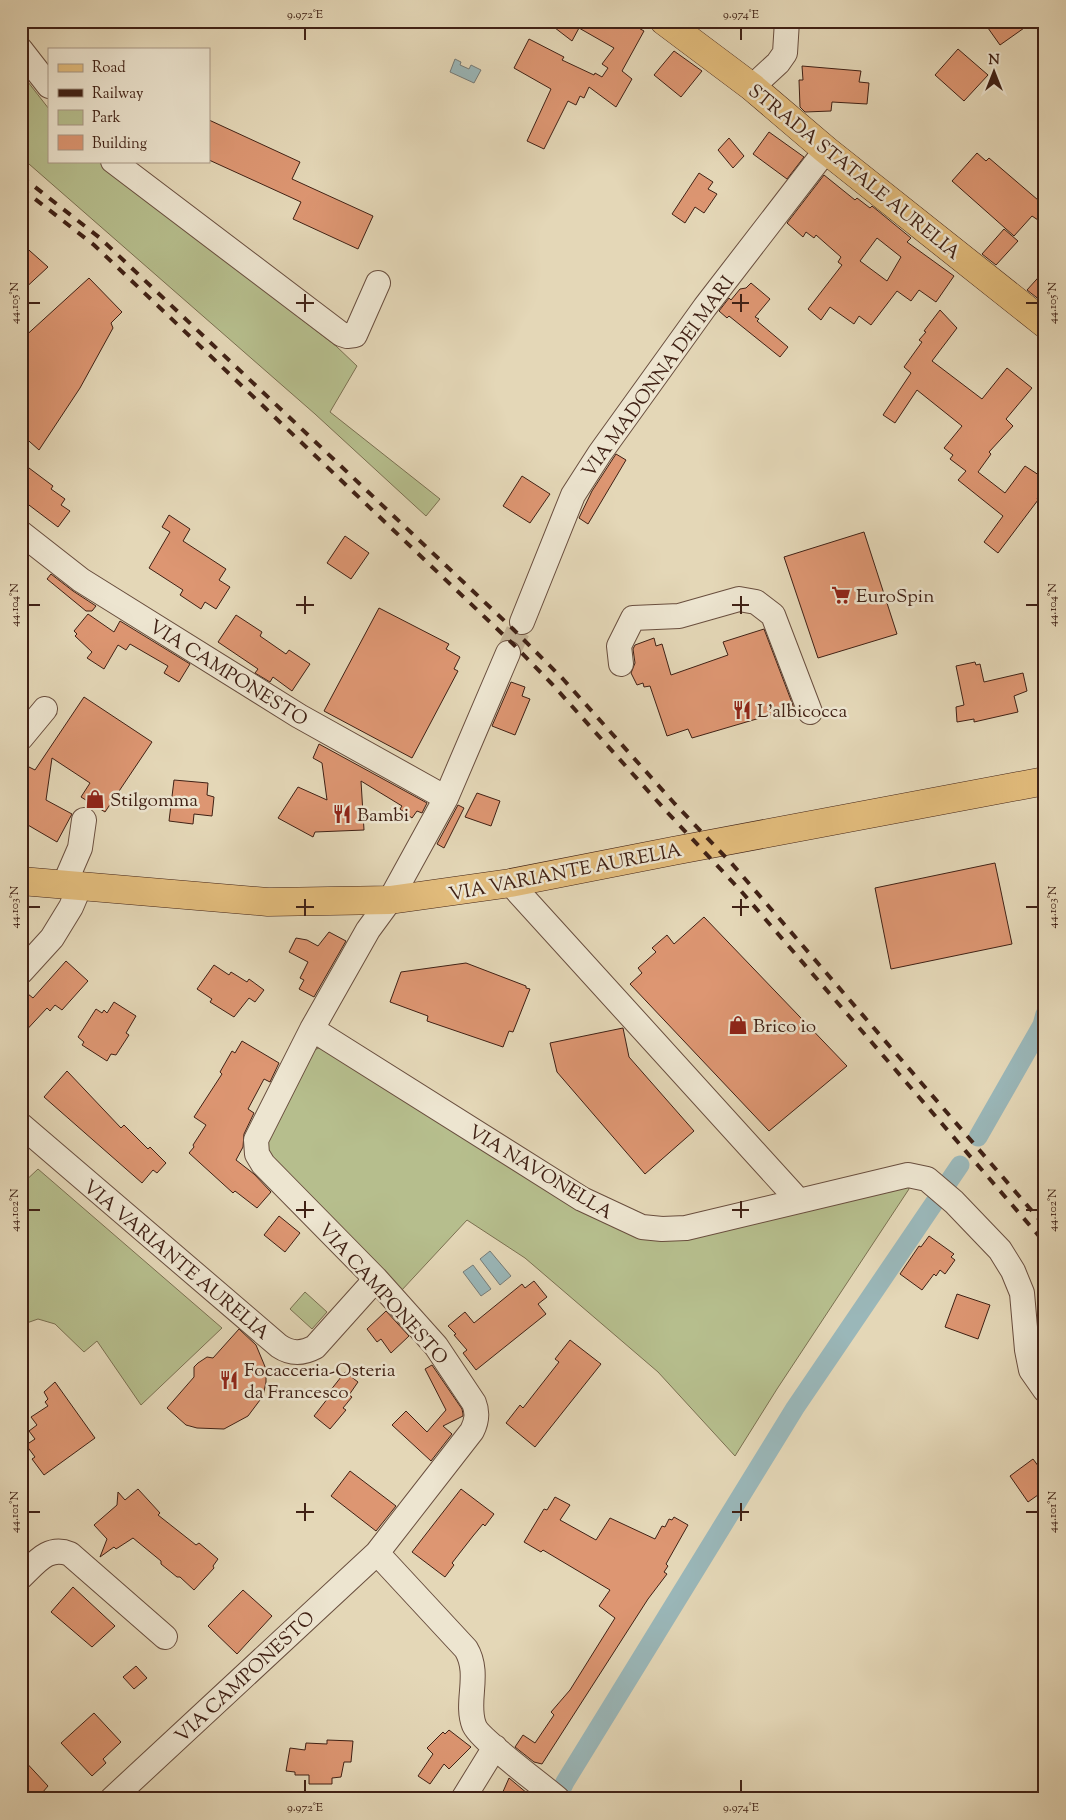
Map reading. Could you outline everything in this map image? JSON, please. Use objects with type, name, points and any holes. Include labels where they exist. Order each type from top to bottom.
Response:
[{"type":"main road","name":"STRADA STATALE AURELIA","points":[[664,21],[752,87],[826,150],[1045,324]]},
{"type":"main road","name":"VIA VARIANTE AURELIA","points":[[21,880],[268,902],[390,900],[510,883],[1045,781]]},
{"type":"street","points":[[752,87],[778,63],[785,53],[787,21]]},
{"type":"street","points":[[21,50],[48,85]]},
{"type":"street","name":"VIA MADONNA DEI MARI","points":[[522,622],[573,494],[705,306],[826,150]]},
{"type":"street","points":[[114,162],[340,334],[347,336],[355,335],[378,283]]},
{"type":"street","name":"VIA CAMPONESTO","points":[[21,533],[81,580],[299,716],[446,798]]},
{"type":"street","points":[[622,664],[619,646],[633,618],[679,616],[739,599],[756,602],[773,615],[810,712]]},
{"type":"street","points":[[390,900],[446,798],[508,653]]},
{"type":"street","points":[[21,738],[45,709]]},
{"type":"street","points":[[21,972],[52,938],[71,907],[72,885],[84,832],[84,820]]},
{"type":"street","points":[[510,883],[799,1201]]},
{"type":"street","name":"VIA CAMPONESTO","points":[[112,1799],[377,1553],[472,1431],[476,1423],[477,1410],[474,1403],[436,1346],[376,1279],[263,1164],[257,1154],[256,1140],[312,1029],[368,930],[390,900]]},
{"type":"street","name":"VIA NAVONELLA","points":[[312,1029],[582,1199],[642,1228],[686,1228],[908,1175],[927,1179],[954,1202],[1000,1250],[1013,1271],[1022,1293],[1027,1350],[1031,1370],[1045,1390]]},
{"type":"street","name":"VIA VARIANTE AURELIA","points":[[21,1125],[256,1327],[287,1351],[296,1353],[306,1352],[315,1348],[376,1279]]},
{"type":"street","points":[[21,1577],[48,1553],[63,1550],[165,1637]]},
{"type":"street","points":[[377,1553],[466,1649],[471,1657],[473,1669],[472,1715],[474,1726],[495,1747],[551,1793]]},
{"type":"street","points":[[463,1799],[495,1747]]},
{"type":"green space","points":[[21,73],[48,108],[48,162],[100,162],[336,346],[357,366],[330,412],[440,499],[426,516],[315,414],[21,157]]},
{"type":"green space","points":[[321,1047],[638,1238],[908,1185],[909,1189],[735,1456],[658,1372],[525,1258],[467,1220],[401,1291],[268,1155],[266,1146],[310,1052]]},
{"type":"green space","points":[[38,1169],[222,1328],[141,1405],[97,1341],[84,1352],[55,1324],[38,1319],[21,1325],[21,1185]]},
{"type":"green space","points":[[305,1292],[327,1312],[312,1329],[290,1309]]},
{"type":"water","points":[[455,59],[461,62],[460,65],[469,69],[471,65],[481,70],[474,83],[450,72]]},
{"type":"water","points":[[490,1251],[511,1276],[500,1285],[480,1259]]},
{"type":"water","points":[[473,1265],[491,1289],[481,1296],[463,1272]]},
{"type":"building","points":[[546,21],[626,21],[644,31],[622,71],[632,79],[616,107],[589,87],[584,98],[580,96],[576,105],[568,101],[544,149],[527,141],[551,89],[514,68],[529,39],[564,57],[562,60],[602,77],[608,68],[602,64],[614,48],[579,28],[572,41]]},
{"type":"building","points":[[983,21],[1034,21],[1000,45]]},
{"type":"building","points":[[958,49],[988,75],[964,101],[935,75]]},
{"type":"building","points":[[674,51],[702,71],[681,97],[654,75]]},
{"type":"building","points":[[802,66],[861,71],[859,82],[869,83],[867,104],[832,102],[831,111],[805,112],[800,107],[799,80],[803,80]]},
{"type":"building","points":[[210,120],[300,162],[292,179],[373,216],[358,249],[293,219],[301,202],[210,160]]},
{"type":"building","points":[[769,132],[804,157],[787,179],[753,154]]},
{"type":"building","points":[[729,138],[744,156],[733,168],[718,150]]},
{"type":"building","points":[[977,153],[986,161],[989,158],[1045,206],[1045,212],[1038,220],[1032,216],[1014,236],[952,181]]},
{"type":"building","points":[[699,173],[713,182],[708,189],[717,194],[704,213],[695,207],[685,223],[672,214]]},
{"type":"building","points":[[824,175],[855,200],[857,198],[870,208],[872,206],[911,238],[907,242],[954,276],[936,302],[919,290],[911,301],[897,291],[871,325],[859,316],[854,324],[830,307],[821,320],[808,309],[842,265],[838,262],[841,257],[816,235],[814,238],[806,232],[803,237],[787,223]],"holes":[[[877,238],[901,257],[887,281],[860,261]]]},
{"type":"building","points":[[1004,229],[1018,241],[996,265],[982,254]]},
{"type":"building","points":[[21,243],[48,267],[21,292]]},
{"type":"building","points":[[1045,270],[1045,304],[1027,290]]},
{"type":"building","points":[[89,278],[122,312],[111,323],[113,328],[80,388],[39,450],[21,434],[21,340]]},
{"type":"building","points":[[751,283],[770,299],[755,317],[759,319],[757,321],[788,347],[780,357],[729,316],[727,318],[719,311],[729,298],[731,300],[740,289],[746,288]]},
{"type":"building","points":[[940,310],[957,328],[932,361],[982,399],[1007,368],[1032,388],[1006,419],[1013,426],[989,452],[991,454],[978,472],[1005,493],[1025,466],[1045,479],[1045,487],[1038,500],[998,553],[984,542],[1003,516],[958,480],[966,471],[950,459],[953,455],[944,448],[962,426],[917,390],[895,423],[883,415],[911,373],[904,367],[922,342],[919,340],[926,332],[924,331]]},
{"type":"building","points":[[616,454],[626,460],[588,524],[579,518],[592,491]]},
{"type":"building","points":[[21,462],[53,486],[51,489],[65,499],[61,505],[70,511],[58,527],[21,499]]},
{"type":"building","points":[[522,476],[550,494],[530,523],[503,506]]},
{"type":"building","points":[[169,515],[190,529],[183,541],[226,569],[219,580],[230,587],[216,609],[205,602],[201,609],[180,595],[183,590],[149,568],[170,532],[162,527]]},
{"type":"building","name":"EuroSpin","points":[[864,532],[897,634],[818,658],[784,557]]},
{"type":"building","points":[[345,536],[369,553],[351,579],[327,563]]},
{"type":"building","points":[[51,574],[96,606],[92,611],[86,611],[47,579]]},
{"type":"building","points":[[379,608],[449,644],[446,649],[460,657],[454,669],[458,671],[412,758],[324,711]]},
{"type":"building","points":[[88,614],[114,632],[120,621],[190,664],[179,682],[164,673],[168,666],[130,644],[126,650],[118,645],[104,669],[87,658],[92,652],[75,636],[77,634],[74,631]]},
{"type":"building","points":[[236,615],[262,632],[260,636],[286,654],[289,650],[310,664],[292,691],[273,677],[270,682],[255,673],[258,669],[218,642]]},
{"type":"building","points":[[764,629],[794,708],[692,738],[688,729],[667,736],[650,686],[644,687],[643,683],[637,685],[631,673],[635,663],[633,649],[635,645],[654,638],[656,646],[662,644],[671,675],[728,655],[723,642]]},
{"type":"building","points":[[975,662],[976,665],[980,664],[984,682],[1023,673],[1027,691],[1014,696],[1018,712],[974,722],[974,719],[957,722],[956,707],[964,705],[956,666]]},
{"type":"building","points":[[511,682],[525,687],[522,696],[530,699],[515,735],[492,726]]},
{"type":"building","points":[[84,697],[152,742],[105,812],[81,797],[90,783],[52,758],[46,800],[72,814],[57,842],[21,821],[21,763],[35,770]]},
{"type":"building","points":[[319,744],[427,803],[422,813],[417,811],[412,818],[400,809],[402,806],[361,781],[364,830],[315,832],[313,837],[278,818],[298,787],[327,800],[322,763],[313,758]]},
{"type":"building","points":[[174,780],[208,783],[207,795],[214,797],[212,816],[194,814],[193,824],[169,821]]},
{"type":"building","points":[[477,793],[500,801],[491,826],[465,817]]},
{"type":"building","points":[[458,805],[464,808],[444,848],[437,844]]},
{"type":"building","points":[[995,863],[1012,944],[891,969],[875,888]]},
{"type":"building","name":"Brico io","points":[[704,917],[847,1066],[769,1131],[630,984],[642,973],[638,968],[656,952],[652,948],[667,935],[674,944]]},
{"type":"building","points":[[329,932],[346,941],[314,997],[299,989],[304,980],[300,978],[308,962],[289,952],[296,938],[307,940],[318,946]]},
{"type":"building","points":[[66,961],[88,981],[62,1010],[55,1005],[50,1011],[47,1008],[21,1036],[21,1002],[28,994],[33,998]]},
{"type":"building","points":[[466,963],[530,989],[513,1032],[509,1031],[503,1047],[427,1021],[428,1016],[390,1002],[401,972]]},
{"type":"building","points":[[214,965],[229,975],[231,972],[247,982],[249,979],[264,990],[255,1002],[249,998],[234,1017],[210,1002],[212,999],[197,989]]},
{"type":"building","points":[[114,1002],[136,1016],[126,1033],[129,1035],[116,1055],[111,1054],[107,1061],[82,1045],[84,1042],[78,1037],[96,1009],[102,1013],[104,1010],[107,1013]]},
{"type":"building","points":[[623,1028],[629,1057],[694,1131],[645,1174],[557,1072],[550,1043]]},
{"type":"building","points":[[242,1041],[279,1063],[270,1082],[264,1079],[248,1109],[254,1113],[244,1134],[243,1147],[236,1160],[254,1174],[271,1192],[257,1208],[235,1191],[233,1193],[189,1153],[206,1125],[194,1117],[222,1074],[220,1072],[232,1051],[235,1053]]},
{"type":"building","points":[[67,1071],[121,1128],[124,1125],[148,1149],[150,1147],[166,1163],[157,1173],[153,1170],[142,1183],[44,1097]]},
{"type":"building","points":[[279,1216],[300,1233],[285,1252],[264,1235]]},
{"type":"building","points":[[929,1236],[954,1254],[951,1257],[955,1260],[945,1274],[940,1270],[936,1276],[934,1274],[922,1290],[900,1274],[919,1246],[921,1247]]},
{"type":"building","points":[[534,1281],[547,1297],[538,1304],[546,1314],[476,1370],[463,1353],[467,1350],[448,1326],[465,1312],[474,1323],[522,1284],[525,1288]]},
{"type":"building","points":[[957,1294],[990,1305],[978,1339],[945,1327]]},
{"type":"building","points":[[386,1311],[409,1336],[391,1353],[381,1339],[377,1342],[367,1329]]},
{"type":"building","name":"Focacceria-Osteria da Francesco","points":[[239,1329],[256,1345],[266,1369],[263,1396],[248,1416],[224,1429],[197,1428],[186,1425],[167,1408],[194,1377],[194,1367],[207,1357],[213,1358]]},
{"type":"building","points":[[570,1340],[601,1364],[535,1447],[506,1423],[520,1405],[523,1408],[559,1362],[555,1359]]},
{"type":"building","points":[[432,1365],[462,1409],[463,1416],[443,1426],[452,1434],[431,1461],[392,1425],[406,1411],[427,1432],[446,1410],[425,1369]]},
{"type":"building","points":[[345,1372],[358,1382],[349,1395],[352,1397],[343,1408],[346,1410],[330,1429],[314,1416],[328,1398],[326,1396]]},
{"type":"building","points":[[55,1382],[95,1438],[44,1475],[32,1459],[35,1457],[26,1445],[35,1439],[29,1431],[37,1425],[31,1417],[48,1406],[45,1402],[48,1399],[44,1392]]},
{"type":"building","points":[[1033,1459],[1045,1475],[1045,1490],[1028,1502],[1010,1476]]},
{"type":"building","points":[[350,1471],[396,1506],[376,1531],[331,1496]]},
{"type":"building","points":[[138,1489],[160,1513],[158,1515],[196,1545],[199,1543],[218,1559],[213,1566],[214,1568],[194,1590],[180,1577],[177,1577],[161,1564],[161,1561],[133,1538],[116,1549],[114,1547],[100,1557],[107,1539],[94,1525],[117,1505],[118,1492],[125,1500]]},
{"type":"building","points":[[461,1489],[494,1514],[485,1526],[483,1524],[452,1563],[454,1565],[445,1577],[412,1552]]},
{"type":"building","points":[[555,1497],[570,1505],[560,1520],[596,1540],[610,1518],[655,1539],[662,1526],[665,1527],[669,1519],[672,1520],[674,1517],[688,1525],[666,1564],[668,1566],[664,1572],[667,1574],[648,1599],[542,1764],[534,1762],[515,1747],[523,1735],[535,1743],[554,1715],[551,1712],[570,1690],[615,1618],[599,1606],[610,1590],[543,1550],[541,1552],[524,1542],[544,1509],[547,1510]]},
{"type":"building","points":[[73,1587],[115,1626],[92,1647],[51,1612]]},
{"type":"building","points":[[243,1590],[272,1616],[237,1654],[208,1626]]},
{"type":"building","points":[[136,1666],[147,1678],[134,1689],[123,1677]]},
{"type":"building","points":[[94,1713],[121,1742],[103,1759],[106,1763],[92,1776],[61,1743]]},
{"type":"building","points":[[449,1730],[471,1747],[449,1769],[444,1764],[430,1784],[418,1776],[433,1754],[427,1748],[443,1732],[445,1734]]},
{"type":"building","points":[[327,1740],[353,1741],[351,1762],[344,1762],[341,1777],[332,1778],[332,1784],[309,1784],[309,1775],[295,1775],[295,1772],[286,1771],[290,1748],[305,1750],[306,1743],[327,1744]]},
{"type":"building","points":[[21,1757],[48,1786],[37,1799],[21,1799]]},
{"type":"building","points":[[509,1778],[534,1799],[512,1799],[502,1794]]},
{"type":"waterway","points":[[978,1137],[1042,1025],[1045,1014]]},
{"type":"waterway","points":[[557,1799],[565,1782],[795,1408],[960,1165]]},
{"type":"tunnel","points":[[508,653],[522,622]]},
{"type":"railway","points":[[21,176],[100,238],[513,629],[563,679],[675,804],[733,865],[1045,1226]]},
{"type":"railway","points":[[21,188],[94,245],[513,644],[552,684],[741,891],[1045,1243]]},
{"type":"place","name":"EuroSpin","points":[[841,595]]},
{"type":"place","name":"L'albicocca","points":[[742,710]]},
{"type":"place","name":"Stilgomma","points":[[95,799]]},
{"type":"place","name":"Bambi","points":[[342,814]]},
{"type":"place","name":"Brico io","points":[[738,1025]]},
{"type":"place","name":"Focacceria-Osteria da Francesco","points":[[229,1380]]}]
